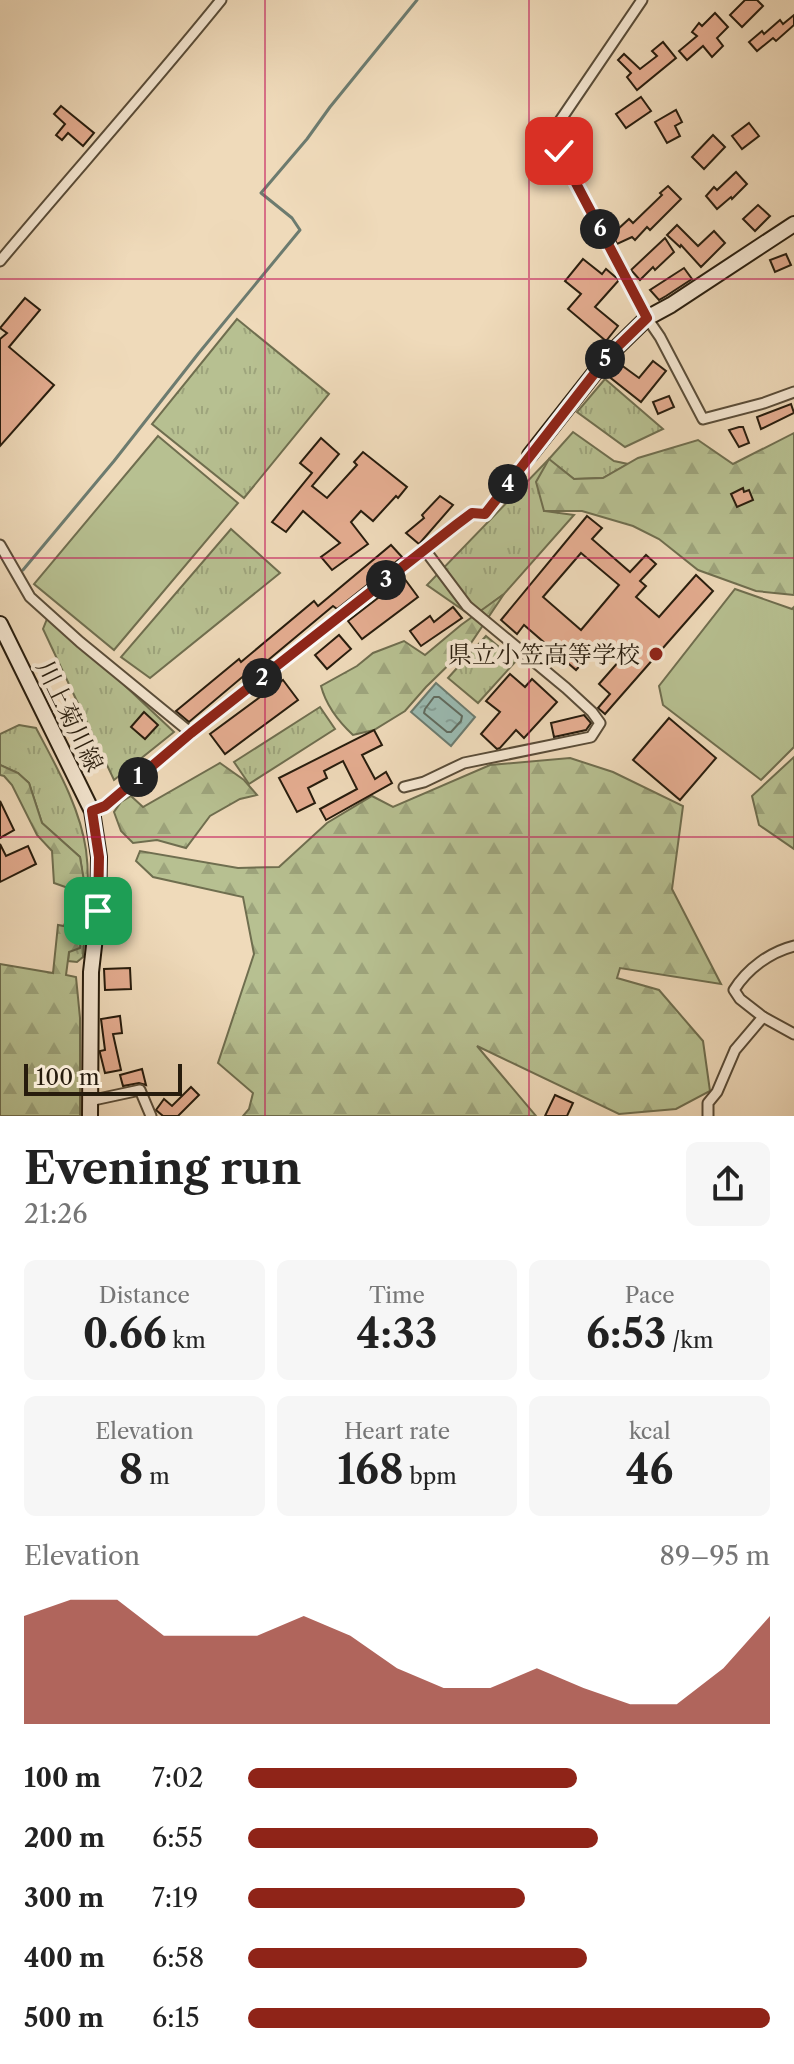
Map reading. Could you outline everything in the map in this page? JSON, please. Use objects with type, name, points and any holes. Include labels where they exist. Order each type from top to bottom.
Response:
[{"type":"main road","points":[[530,455],[608,356],[647,318],[794,224]]},
{"type":"main road","name":"川上菊川線","points":[[0,624],[92,811],[99,857],[98,911],[91,972],[89,1108]]},
{"type":"street","points":[[0,261],[137,103],[221,0]]},
{"type":"street","points":[[642,0],[551,134],[703,419],[794,392]]},
{"type":"street","points":[[92,811],[105,806],[191,733],[472,513],[485,514],[530,455]]},
{"type":"street","points":[[0,545],[30,597],[191,733]]},
{"type":"street","points":[[404,787],[424,782],[464,763],[591,737],[600,723],[566,688],[467,606],[425,550]]},
{"type":"street","points":[[794,946],[768,956],[734,990],[740,999],[763,1017],[794,1034]]},
{"type":"street","points":[[708,1116],[708,1103],[717,1092],[735,1050],[763,1017]]},
{"type":"street","points":[[89,1108],[140,1090],[151,1116]]},
{"type":"green space","points":[[237,319],[329,394],[244,498],[152,424]]},
{"type":"green space","points":[[605,379],[663,429],[625,447],[577,412]]},
{"type":"green space","points":[[573,432],[614,461],[628,464],[603,478],[574,479],[549,460],[544,511],[574,515],[504,594],[473,617],[427,585],[549,459]]},
{"type":"green space","points":[[794,433],[794,595],[756,591],[698,570],[659,539],[633,526],[582,511],[544,511],[536,482],[549,459],[574,479],[603,478],[638,458],[698,440],[733,464]]},
{"type":"green space","points":[[158,436],[238,503],[114,650],[34,584]]},
{"type":"green space","points":[[231,529],[280,573],[150,678],[121,657]]},
{"type":"green space","points":[[735,589],[792,609],[794,607],[794,747],[761,780],[663,705],[659,686]]},
{"type":"green space","points":[[504,594],[471,643],[405,711],[374,730],[353,735],[343,725],[326,700],[321,686],[357,666],[373,653],[404,641],[425,655]]},
{"type":"green space","points":[[49,614],[174,732],[114,780],[43,629]]},
{"type":"green space","points":[[486,636],[516,661],[478,703],[448,678]]},
{"type":"green space","points":[[320,707],[335,729],[249,784],[234,762]]},
{"type":"green space","points":[[19,725],[36,728],[66,787],[83,834],[88,890],[83,957],[77,962],[68,961],[69,952],[82,928],[81,896],[86,899],[80,857],[42,823],[29,783],[18,773],[0,765],[0,734]]},
{"type":"green space","points":[[794,757],[794,849],[759,825],[752,796]]},
{"type":"green space","points":[[570,758],[613,772],[683,806],[672,889],[721,984],[620,968],[617,978],[659,990],[703,1041],[710,1091],[676,1109],[619,1114],[477,1046],[536,1116],[243,1116],[249,1109],[253,1093],[218,1063],[254,954],[243,897],[153,877],[136,861],[140,851],[238,868],[279,867],[327,823],[372,796],[393,807],[490,765]]},
{"type":"green space","points":[[220,763],[244,780],[257,795],[240,799],[210,816],[186,848],[157,840],[133,843],[121,831],[114,812],[121,802],[131,796],[143,807]]},
{"type":"green space","points":[[0,765],[18,773],[29,783],[42,823],[80,857],[87,899],[81,897],[80,948],[69,952],[66,975],[76,977],[80,1018],[80,1116],[0,1116],[0,964],[53,973],[58,925],[64,926],[67,917],[71,917],[71,889],[54,883],[52,851],[37,835],[12,785],[0,775]]},
{"type":"water","points":[[436,683],[475,717],[451,746],[411,712]]},
{"type":"building","points":[[745,0],[757,0],[763,6],[742,27],[730,15]]},
{"type":"building","points":[[715,13],[728,27],[717,38],[723,46],[712,57],[703,46],[687,60],[679,51],[697,36],[692,32],[699,23],[702,26]]},
{"type":"building","points":[[794,15],[794,25],[776,41],[773,38],[757,51],[749,42],[780,20],[783,24]]},
{"type":"building","points":[[663,42],[676,58],[637,90],[627,77],[631,73],[618,60],[624,54],[640,69],[657,56],[652,51]]},
{"type":"building","points":[[641,97],[651,111],[626,128],[616,114]]},
{"type":"building","points":[[61,106],[94,133],[83,146],[68,133],[62,140],[56,135],[65,124],[54,114]]},
{"type":"building","points":[[676,110],[682,122],[675,126],[680,136],[667,143],[655,122]]},
{"type":"building","points":[[749,123],[759,136],[742,149],[732,136]]},
{"type":"building","points":[[713,135],[725,147],[704,169],[692,157]]},
{"type":"building","points":[[736,172],[747,184],[717,209],[706,196]]},
{"type":"building","points":[[668,186],[681,199],[650,230],[647,227],[635,240],[632,237],[617,244],[609,228],[616,225],[618,229],[629,219],[633,223]]},
{"type":"building","points":[[758,205],[770,216],[755,231],[743,219]]},
{"type":"building","points":[[677,225],[698,246],[714,231],[725,243],[701,267],[667,235]]},
{"type":"building","points":[[665,238],[674,252],[640,280],[631,270]]},
{"type":"building","points":[[786,254],[791,265],[775,272],[770,260]]},
{"type":"building","points":[[583,259],[602,274],[606,269],[619,280],[595,307],[618,326],[606,341],[568,309],[581,294],[565,281]]},
{"type":"building","points":[[684,268],[692,279],[659,300],[650,290]]},
{"type":"building","points":[[25,298],[40,310],[9,347],[54,385],[0,446],[0,339],[7,333],[0,328]]},
{"type":"building","points":[[653,361],[666,371],[641,402],[607,375],[617,362],[639,378]]},
{"type":"building","points":[[669,396],[674,407],[658,414],[653,402]]},
{"type":"building","points":[[791,404],[794,413],[761,429],[757,417]]},
{"type":"building","points":[[743,427],[749,443],[739,447],[729,430]]},
{"type":"building","points":[[321,438],[339,454],[312,486],[327,498],[357,465],[354,462],[363,452],[407,487],[373,521],[361,511],[351,522],[368,544],[332,570],[321,557],[340,543],[303,511],[286,532],[272,522],[312,473],[300,463]]},
{"type":"building","points":[[743,488],[744,492],[749,490],[753,500],[737,507],[731,494]]},
{"type":"building","points":[[440,496],[453,505],[419,544],[406,533],[424,518],[422,515]]},
{"type":"building","points":[[587,516],[602,528],[592,539],[630,572],[646,555],[656,564],[640,581],[646,586],[636,597],[659,617],[696,575],[713,591],[605,714],[598,708],[610,694],[599,684],[620,660],[600,643],[576,670],[524,625],[517,634],[501,620]],"holes":[[[581,553],[619,585],[581,630],[543,597]]]},
{"type":"building","points":[[391,545],[402,557],[337,609],[333,606],[189,722],[176,711],[314,601],[318,606]]},
{"type":"building","points":[[404,578],[418,597],[362,639],[348,621]]},
{"type":"building","points":[[453,607],[462,618],[421,646],[410,631],[430,616],[434,622]]},
{"type":"building","points":[[339,635],[351,649],[327,669],[315,655]]},
{"type":"building","points":[[510,674],[525,687],[532,679],[557,702],[524,738],[516,730],[497,749],[481,734],[500,712],[486,701]]},
{"type":"building","points":[[283,680],[298,700],[225,754],[210,734]]},
{"type":"building","points":[[144,712],[158,725],[145,739],[131,727]]},
{"type":"building","points":[[584,715],[591,723],[586,730],[554,737],[551,723]]},
{"type":"building","points":[[669,718],[716,758],[680,800],[633,760]]},
{"type":"building","points":[[374,730],[382,745],[362,755],[375,779],[386,772],[392,783],[326,820],[320,809],[357,789],[343,761],[324,771],[327,778],[308,788],[315,803],[297,812],[279,778]]},
{"type":"building","points":[[0,801],[14,830],[0,838]]},
{"type":"building","points":[[0,844],[6,856],[28,846],[36,864],[0,882]]},
{"type":"building","points":[[130,968],[131,989],[105,990],[104,969]]},
{"type":"building","points":[[120,1016],[122,1033],[113,1034],[121,1070],[105,1073],[100,1053],[105,1050],[101,1019]]},
{"type":"building","points":[[142,1069],[146,1085],[123,1086],[120,1075]]},
{"type":"building","points":[[191,1087],[199,1095],[178,1116],[163,1116],[156,1110],[164,1099],[172,1106]]},
{"type":"building","points":[[555,1095],[573,1103],[567,1116],[545,1116]]},
{"type":"waterway","points":[[23,570],[300,230],[292,218],[261,193],[417,0]]},
{"type":"place","name":"県立小笠高等学校","points":[[656,654]]},
{"type":"route","points":[[98,911],[99,857],[92,811],[105,806],[191,733],[456,525],[472,513],[485,514],[608,356],[647,318],[559,151]]}]
